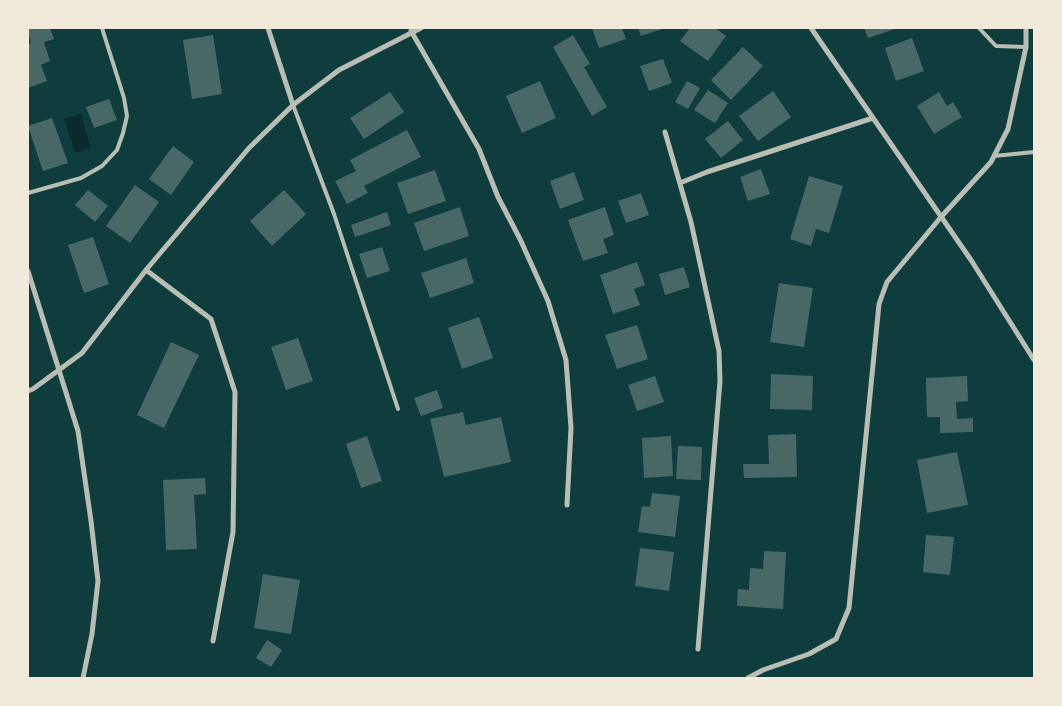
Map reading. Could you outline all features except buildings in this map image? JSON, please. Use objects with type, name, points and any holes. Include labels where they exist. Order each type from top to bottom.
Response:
[{"type":"street","points":[[268,28],[293,105]]},
{"type":"street","points":[[28,391],[82,353],[146,270],[249,148],[293,105],[339,70],[420,28]]},
{"type":"street","points":[[811,28],[971,260],[1034,360]]},
{"type":"street","points":[[748,678],[763,670],[809,654],[836,639],[849,608],[879,304],[887,282],[941,217],[991,162],[1008,129],[1026,47],[1026,28]]},
{"type":"street","points":[[412,32],[479,149],[498,196],[548,300],[566,360],[571,428],[567,505]]},
{"type":"street","points":[[680,183],[707,172],[873,118]]},
{"type":"street","points":[[665,132],[691,222],[719,351],[720,381],[698,649]]},
{"type":"street","points":[[146,270],[211,319],[236,392],[233,532],[214,641]]},
{"type":"street","points":[[28,271],[78,431],[91,521],[98,581],[92,634],[83,678]]},
{"type":"lane","points":[[28,193],[81,178],[102,166],[117,150],[127,116],[124,98],[102,28]]},
{"type":"lane","points":[[979,28],[996,46],[1026,47]]},
{"type":"lane","points":[[293,105],[334,214],[398,409]]},
{"type":"lane","points":[[994,156],[1034,152]]},
{"type":"water","points":[[81,114],[91,148],[75,153],[64,119]]}]
